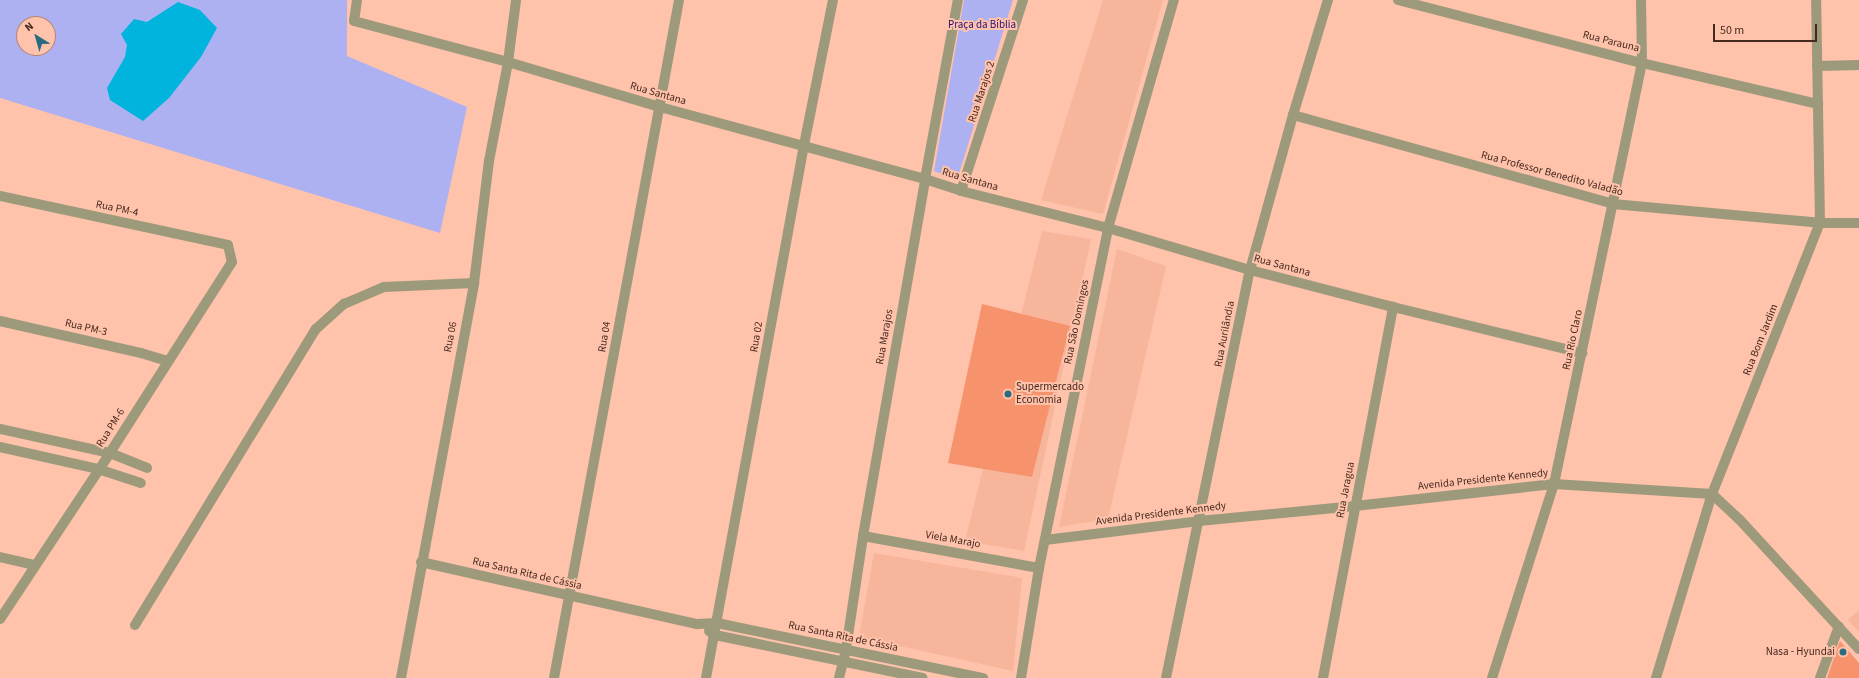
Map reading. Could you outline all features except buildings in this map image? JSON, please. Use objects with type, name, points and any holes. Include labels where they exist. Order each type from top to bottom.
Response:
[{"type":"street","name":"Rua Santana","points":[[357,0],[354,21],[508,62],[660,107],[925,179],[961,191],[1108,228],[1250,270],[1393,307],[1582,352]]},
{"type":"street","name":"Rua 06","points":[[400,678],[474,283],[489,161],[508,62],[516,0]]},
{"type":"street","name":"Rua 04","points":[[554,678],[679,0]]},
{"type":"street","name":"Rua 02","points":[[706,678],[832,0]]},
{"type":"street","name":"Rua Marajos","points":[[839,678],[846,649],[863,536],[925,179],[958,0]]},
{"type":"street","name":"Rua Marajos 2","points":[[961,191],[1023,0]]},
{"type":"street","name":"Rua São Domingos","points":[[1021,678],[1039,568],[1108,228],[1174,0]]},
{"type":"street","name":"Rua Aurilândia","points":[[1166,678],[1200,521],[1250,270],[1293,114],[1328,0]]},
{"type":"street","name":"Rua Parauna","points":[[1398,0],[1642,63],[1818,104]]},
{"type":"street","name":"Rua Rio Claro","points":[[1492,678],[1554,484],[1642,63],[1641,0]]},
{"type":"street","name":"Rua Bom Jardim","points":[[1656,678],[1712,494],[1820,223],[1816,0]]},
{"type":"street","points":[[1817,66],[1859,66]]},
{"type":"street","name":"Rua Professor Benedito Valadão","points":[[1293,114],[1613,204],[1820,223],[1859,223]]},
{"type":"street","name":"Rua PM-4","points":[[0,196],[228,246]]},
{"type":"street","name":"Rua PM-6","points":[[0,619],[110,453],[167,361],[232,262],[228,246]]},
{"type":"street","points":[[135,625],[316,329],[344,304],[384,287],[474,283]]},
{"type":"street","name":"Rua Jaragua","points":[[1323,678],[1393,307]]},
{"type":"street","name":"Rua PM-3","points":[[0,321],[142,353],[167,361]]},
{"type":"street","points":[[0,430],[110,453],[146,468]]},
{"type":"street","points":[[0,447],[98,469],[142,483]]},
{"type":"street","name":"Avenida Presidente Kennedy","points":[[1045,540],[1200,521],[1554,484],[1712,494]]},
{"type":"street","points":[[1712,494],[1739,519],[1859,649]]},
{"type":"street","name":"Viela Marajo","points":[[863,536],[1039,568]]},
{"type":"street","points":[[0,557],[35,565]]},
{"type":"street","name":"Rua Santa Rita de Cássia","points":[[421,562],[697,624],[717,623],[983,678]]},
{"type":"street","name":"Rua Santa Rita de Cássia","points":[[697,624],[715,635],[922,678]]},
{"type":"street","points":[[1820,678],[1839,626]]},
{"type":"shaded area","points":[[1103,0],[1163,0],[1103,214],[1041,200]]},
{"type":"shaded area","points":[[178,2],[200,10],[217,28],[201,57],[169,98],[143,121],[110,100],[107,88],[125,57],[127,45],[121,34],[134,19],[147,22]]},
{"type":"shaded area","points":[[1042,231],[1091,239],[1024,551],[965,541]]},
{"type":"shaded area","points":[[1117,249],[1166,266],[1108,519],[1059,527]]},
{"type":"shaded area","points":[[874,553],[1022,578],[1013,671],[859,637]]},
{"type":"shaded area","points":[[1859,610],[1859,632],[1848,620]]},
{"type":"green space","points":[[0,0],[347,0],[347,56],[467,107],[440,233],[0,98]]},
{"type":"green space","name":"Praça da Bíblia","points":[[964,0],[1013,0],[957,180],[934,171]]},
{"type":"place","name":"Supermercado Economia","points":[[1008,394]]},
{"type":"place","name":"Nasa - Hyundai","points":[[1843,652]]}]
